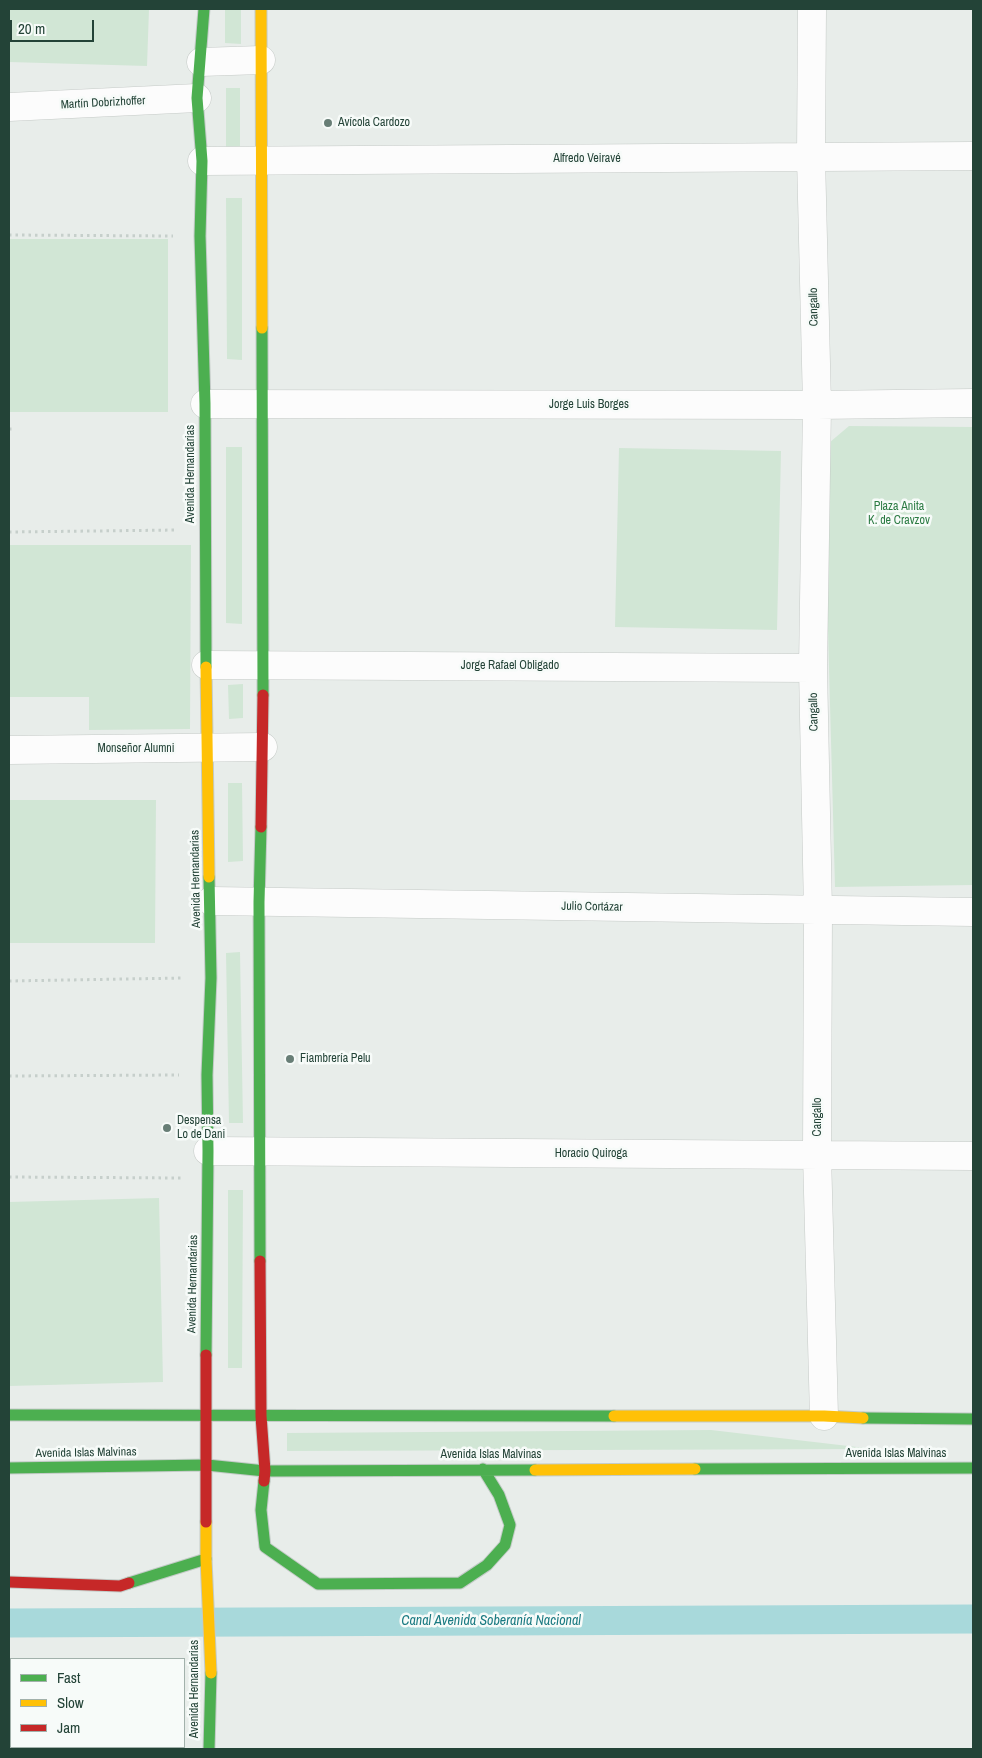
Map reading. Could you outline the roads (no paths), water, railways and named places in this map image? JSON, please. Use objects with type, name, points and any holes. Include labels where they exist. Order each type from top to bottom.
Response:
[{"type":"main road","name":"Avenida Hernandarias","points":[[204,9],[198,98],[202,161],[200,236],[205,404],[206,665],[211,978],[207,1075],[208,1164],[205,1414],[207,1465],[206,1559],[210,1681],[209,1749]]},
{"type":"main road","points":[[260,9],[263,747],[259,902],[259,1152],[261,1416],[265,1470],[261,1510],[265,1547],[318,1584],[460,1583],[486,1565],[505,1545],[510,1525],[499,1495],[482,1469]]},
{"type":"main road","points":[[9,1414],[824,1416],[883,1419],[973,1419]]},
{"type":"main road","points":[[883,1419],[937,1431]]},
{"type":"main road","name":"Avenida Islas Malvinas","points":[[9,1468],[207,1465],[265,1470],[973,1468]]},
{"type":"main road","points":[[9,1582],[120,1586],[206,1559]]},
{"type":"street","name":"Cangallo","points":[[812,9],[811,157],[817,405],[814,668],[818,911],[818,1156],[824,1416]]},
{"type":"street","points":[[201,62],[260,60]]},
{"type":"street","name":"Martín Dobrizhoffer","points":[[9,107],[198,98]]},
{"type":"street","name":"Alfredo Veiravé","points":[[202,161],[973,156]]},
{"type":"street","name":"Jorge Luis Borges","points":[[205,404],[973,404]]},
{"type":"street","name":"Jorge Rafael Obligado","points":[[206,665],[814,668]]},
{"type":"street","name":"Monseñor Alumni","points":[[9,750],[263,747]]},
{"type":"street","name":"Julio Cortázar","points":[[210,901],[973,912]]},
{"type":"street","name":"Horacio Quiroga","points":[[208,1164],[259,1152],[973,1156]]},
{"type":"waterway","name":"Canal Avenida Soberanía Nacional","points":[[9,1623],[973,1619]]},
{"type":"place","name":"Avícola Cardozo","points":[[328,123]]},
{"type":"place","name":"Fiambrería Pelu","points":[[290,1059]]},
{"type":"place","name":"Despensa Lo de Dani","points":[[167,1128]]},
{"type":"park label","name":"Plaza Anita K. de Cravzov","points":[[899,514]]}]
